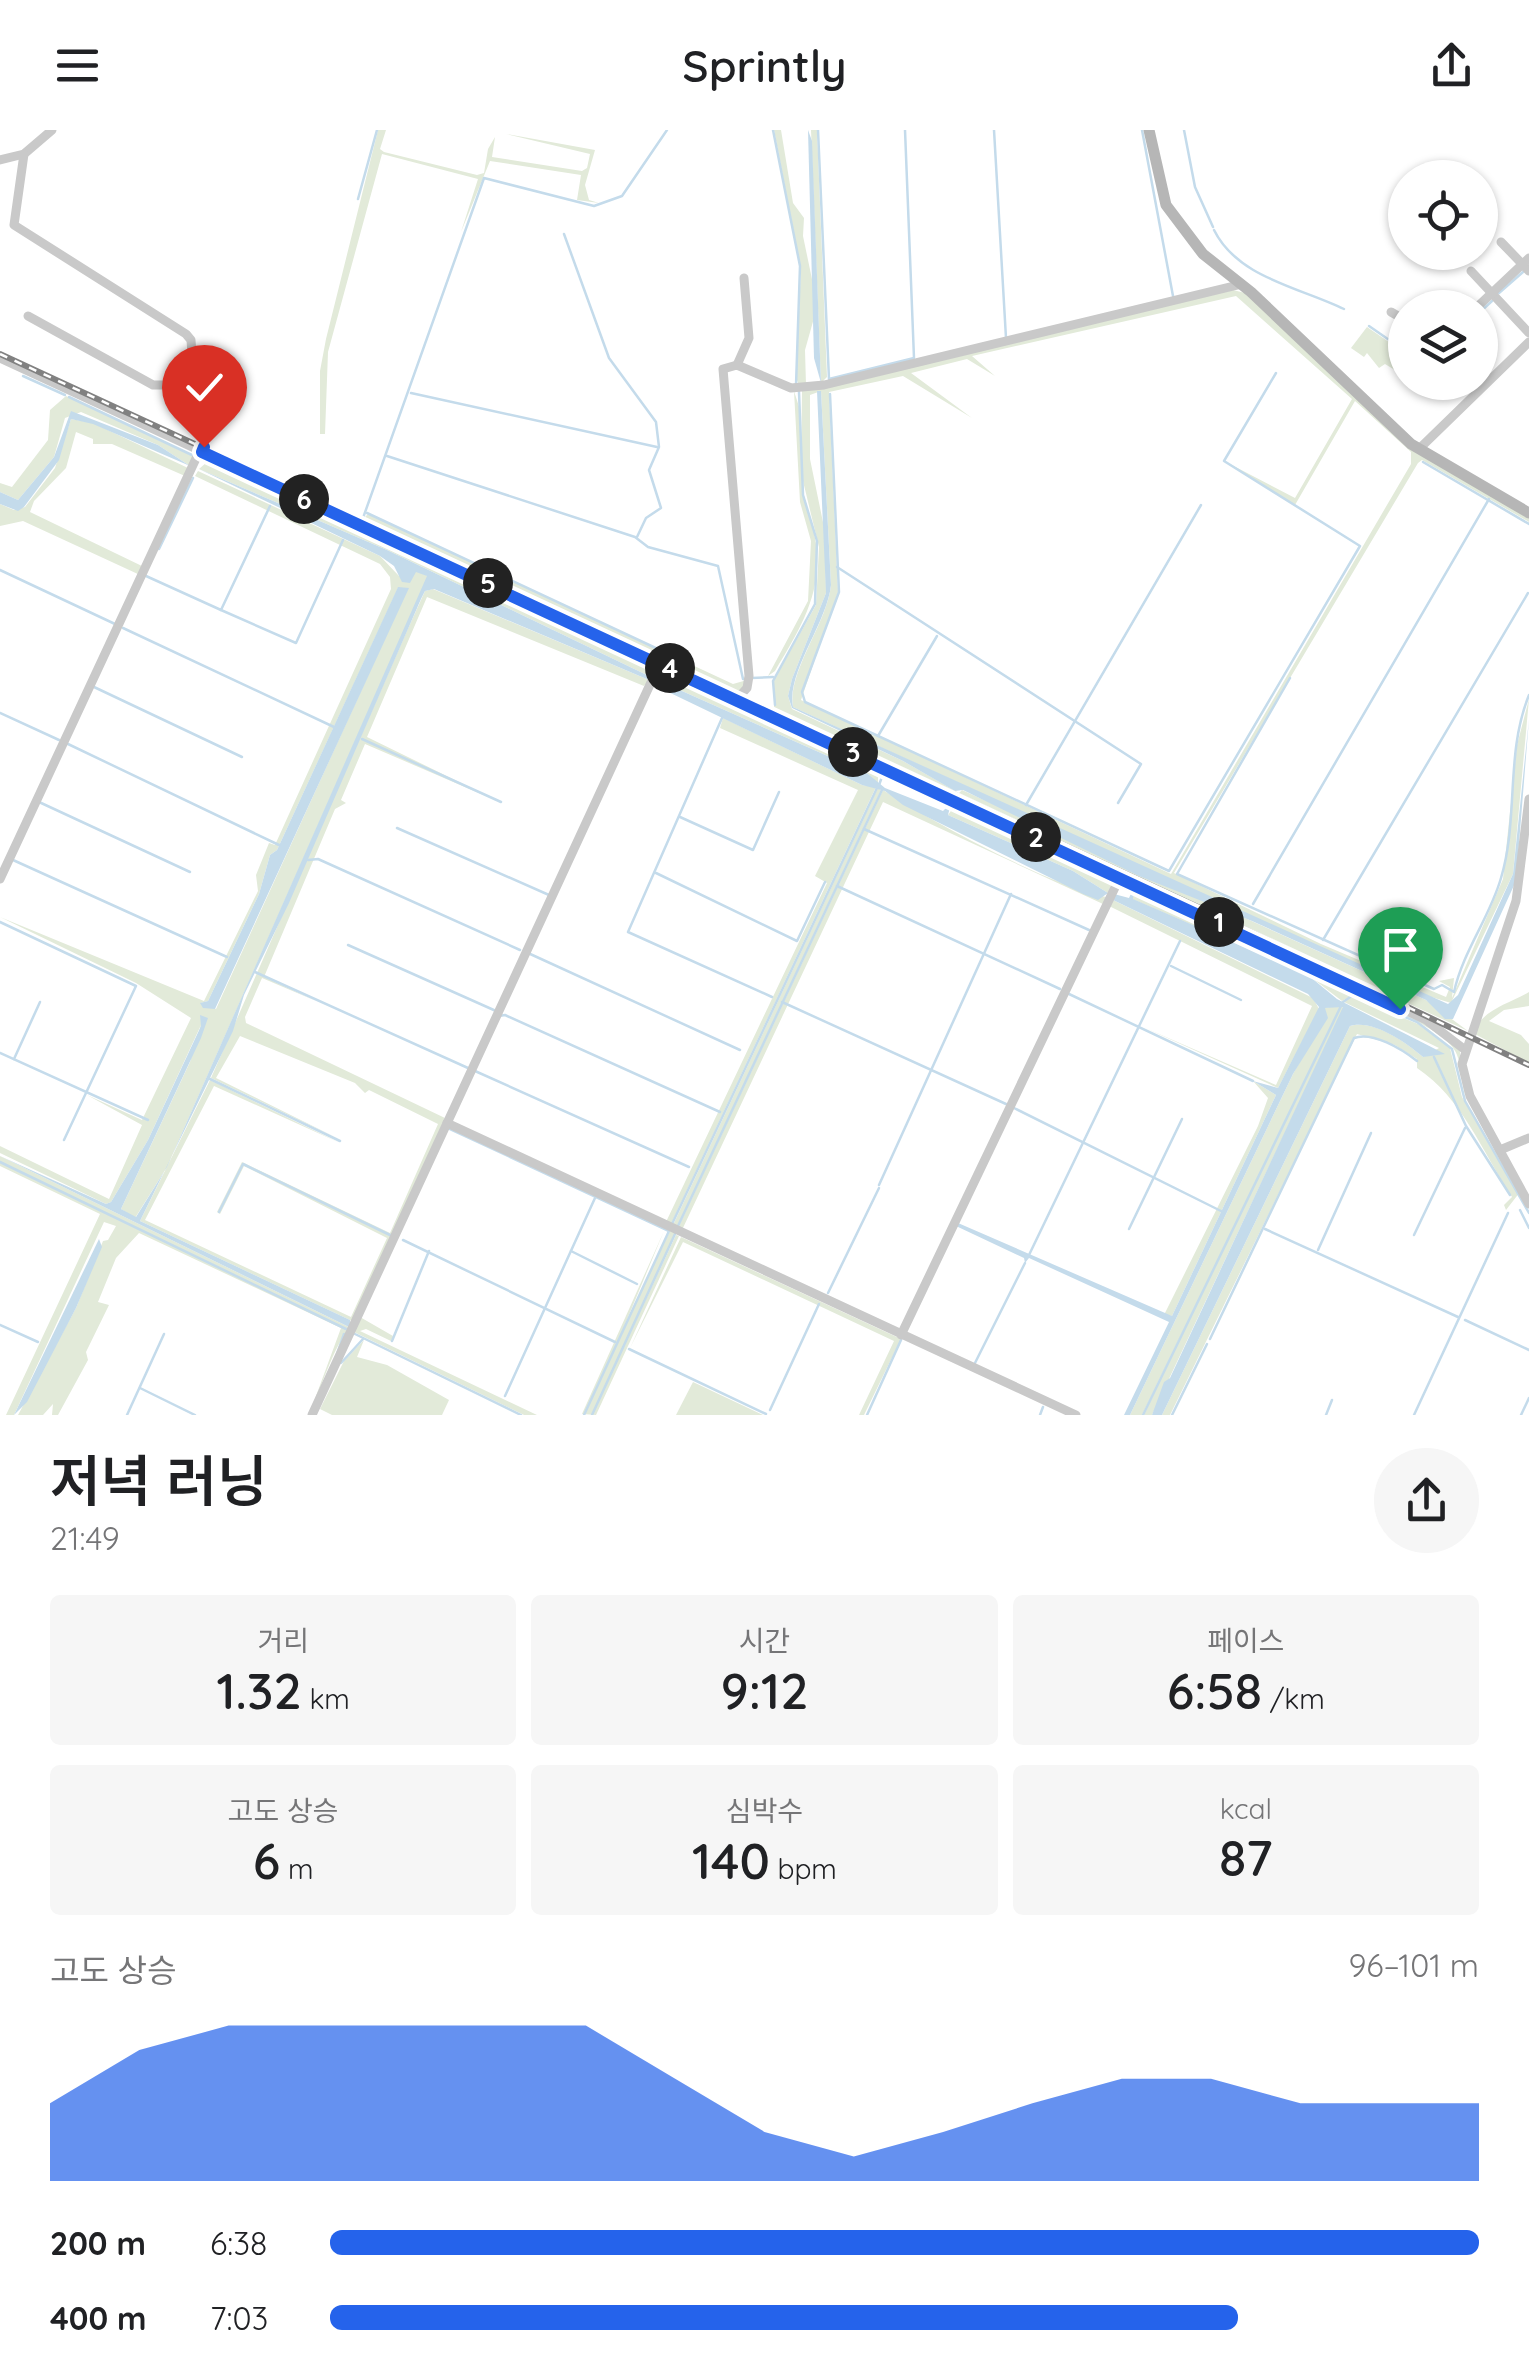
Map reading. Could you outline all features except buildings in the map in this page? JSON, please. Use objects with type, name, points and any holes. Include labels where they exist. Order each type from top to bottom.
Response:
[{"type":"street","points":[[0,160],[24,154],[52,130]]},
{"type":"street","points":[[1149,130],[1173,218],[1203,254],[1242,284],[1419,449],[1529,513]]},
{"type":"street","points":[[24,154],[14,225],[186,334],[191,340],[194,383],[219,398]]},
{"type":"street","points":[[1495,290],[1527,264],[1501,242]]},
{"type":"street","points":[[1470,271],[1488,290]]},
{"type":"street","points":[[737,365],[749,338],[744,278]]},
{"type":"street","points":[[737,699],[747,688],[749,676],[723,369],[737,365],[792,388],[824,385],[1242,284]]},
{"type":"street","points":[[1498,300],[1529,333]]},
{"type":"street","points":[[28,316],[153,385],[181,385],[219,398]]},
{"type":"street","points":[[1498,371],[1529,342]]},
{"type":"street","points":[[0,358],[1426,1020],[1464,1049]]},
{"type":"street","points":[[0,879],[202,452],[218,416],[219,398]]},
{"type":"street","points":[[1419,449],[1467,400]]},
{"type":"street","points":[[312,1415],[660,663]]},
{"type":"street","points":[[1529,799],[1516,900],[1484,1004],[1464,1049],[1466,1085],[1529,1204]]},
{"type":"street","points":[[901,1334],[1120,877]]},
{"type":"street","points":[[447,1123],[1076,1415]]},
{"type":"street","points":[[1500,1150],[1529,1138]]},
{"type":"green space","points":[[378,130],[386,130],[380,149],[384,152],[477,175],[484,173],[488,149],[495,137],[492,157],[582,171],[587,168],[590,154],[506,134],[595,150],[585,185],[589,200],[599,203],[577,200],[581,175],[490,161],[461,232],[478,179],[382,154],[328,352],[325,434],[320,434],[320,371],[326,339]]},
{"type":"green space","points":[[774,130],[781,130],[793,203],[804,218],[803,236],[813,284],[814,318],[805,350],[806,385],[799,385],[796,378],[801,269]]},
{"type":"green space","points":[[811,130],[817,130],[827,377],[821,383]]},
{"type":"green space","points":[[1233,290],[1249,294],[1410,445],[1529,516],[1529,522],[1422,460],[1418,463],[1174,873],[1321,944],[1446,997],[1450,987],[1439,981],[1454,978],[1452,998],[1503,879],[1517,745],[1529,699],[1513,874],[1451,1003],[1415,992],[793,707],[796,679],[823,616],[831,585],[821,391],[810,395],[810,459],[825,532],[826,593],[792,679],[788,696],[792,709],[903,761],[959,793],[962,790],[1426,1000],[1468,1031],[774,710],[774,680],[816,605],[819,547],[802,477],[815,538],[816,575],[801,624],[775,671],[768,676],[808,601],[811,541],[800,502],[794,391],[801,413],[801,471],[802,391]],"holes":[[[1236,296],[1352,399],[1295,498],[1226,462],[1295,505],[1355,401],[1411,452],[1411,464],[1171,874],[801,700],[838,592],[829,392],[903,376],[972,418],[911,373],[967,359],[995,376],[972,356]]]},
{"type":"green space","points":[[1367,327],[1388,341],[1388,366],[1379,368],[1367,353],[1364,357],[1351,348]]},
{"type":"green space","points":[[66,396],[194,457],[190,466],[158,445],[81,412],[65,418],[54,457],[18,500],[0,492],[0,483],[12,487],[48,440],[50,410]]},
{"type":"green space","points":[[71,419],[93,423],[188,468],[185,476],[112,444],[93,444],[93,439],[76,432],[66,468],[34,501],[30,512],[144,567],[140,575],[23,521],[0,526],[0,504],[14,510],[25,507],[55,468]]},
{"type":"green space","points":[[207,462],[655,669],[651,677],[387,550],[199,469]]},
{"type":"green space","points":[[198,471],[380,556],[399,576],[416,571],[428,576],[167,1167],[135,1218],[121,1209],[190,1062],[201,1025],[148,1140],[111,1202],[106,1204],[0,1153],[0,1146],[109,1199],[142,1125],[87,1095],[142,1120],[191,1018],[136,983],[0,917],[204,1001],[258,891],[256,875],[269,843],[275,845],[391,589],[390,577],[380,564],[195,476]],"holes":[[[398,588],[408,588],[216,1009],[201,1003],[208,1001],[259,894],[270,855],[277,850]]]},
{"type":"green space","points":[[368,514],[733,684],[747,680],[739,693],[364,518]]},
{"type":"green space","points":[[433,589],[649,680],[644,686],[427,597],[367,737],[502,803],[365,744],[341,800],[346,803],[335,809],[264,977],[316,1001],[262,978],[245,1017],[246,1023],[445,1118],[352,1321],[140,1221],[210,1080],[340,1143],[214,1086],[145,1220],[351,1317],[387,1238],[244,1166],[220,1214],[217,1212],[242,1162],[390,1233],[438,1124],[369,1090],[365,1093],[355,1083],[240,1036],[216,1078],[341,1140],[211,1078],[425,591]]},
{"type":"green space","points":[[659,671],[878,771],[878,784],[868,774],[655,679]]},
{"type":"green space","points":[[723,718],[862,785],[876,787],[671,1224],[666,1222],[827,883],[815,876],[858,790],[720,728]]},
{"type":"green space","points":[[878,788],[881,790],[677,1227],[673,1225]]},
{"type":"green space","points":[[883,790],[1023,866],[1106,897],[1103,904],[883,802],[682,1230],[678,1228]]},
{"type":"green space","points":[[956,804],[1114,878],[1108,893],[1073,871],[948,815]]},
{"type":"green space","points":[[1136,887],[1425,1023],[1460,1050],[1461,1070],[1457,1055],[1441,1036],[1395,1011],[1354,994],[1350,996],[1418,1024],[1450,1048],[1462,1097],[1518,1194],[1465,1094],[1462,1078],[1520,1192],[1506,1210],[1504,1205],[1512,1197],[1459,1110],[1417,1068],[1417,1059],[1395,1045],[1357,1034],[1170,1415],[1162,1415],[1350,1026],[1379,1029],[1423,1057],[1439,1048],[1344,1002],[1349,997],[1342,1001],[1308,975],[1132,899]]},
{"type":"green space","points":[[1111,899],[1313,998],[1319,1009],[1278,1088],[1143,1027],[1276,1085],[1312,1006],[1109,906]]},
{"type":"green space","points":[[1529,992],[1529,1006],[1504,1010],[1489,1021],[1521,1035],[1529,1044],[1529,1063],[1473,1033],[1490,1012]]},
{"type":"green space","points":[[1325,1008],[1344,1008],[1152,1415],[1144,1415],[1195,1306],[1142,1415],[1130,1415],[1293,1074],[1323,1021]]},
{"type":"green space","points":[[1253,1081],[1276,1095],[1172,1316],[1164,1315],[1258,1126],[1268,1098]]},
{"type":"green space","points":[[0,1156],[351,1328],[338,1357],[348,1332],[338,1346],[309,1415],[341,1328],[139,1233],[116,1258],[98,1302],[109,1305],[86,1352],[88,1360],[58,1415],[52,1415],[53,1404],[43,1415],[18,1415],[76,1308],[103,1241],[108,1240],[116,1226],[104,1222],[14,1415],[6,1415],[100,1214],[0,1166]]},
{"type":"green space","points":[[664,1231],[621,1334],[670,1231],[675,1233],[599,1400],[676,1235],[679,1236],[596,1415],[582,1414]]},
{"type":"green space","points":[[681,1237],[901,1339],[864,1415],[859,1415],[894,1341],[683,1242],[630,1348]]},
{"type":"green space","points":[[360,1317],[393,1336],[391,1341],[366,1329],[360,1331],[537,1415],[524,1415],[354,1332]]},
{"type":"green space","points":[[364,1340],[357,1357],[387,1365],[449,1400],[442,1415],[332,1415],[320,1409],[344,1361]]},
{"type":"green space","points":[[693,1382],[763,1415],[676,1415]]},
{"type":"water","points":[[808,130],[812,141],[821,383],[814,358]]},
{"type":"water","points":[[817,391],[821,391],[831,585],[795,679],[793,707],[1448,1004],[1458,995],[1513,874],[1529,719],[1516,881],[1453,1019],[1445,1019],[1426,1000],[1252,921],[1139,876],[963,790],[955,791],[903,761],[792,708],[788,696],[792,679],[826,593]]},
{"type":"water","points":[[71,411],[158,445],[190,466],[93,424],[71,419],[59,460],[24,507],[18,511],[0,504],[0,492],[18,500],[54,457]]},
{"type":"water","points":[[199,469],[387,550],[651,677],[649,680],[434,589],[425,591],[289,903],[244,995],[233,1031],[172,1156],[427,576],[416,572],[410,583],[402,582],[394,566],[380,556]]},
{"type":"water","points":[[398,587],[409,588],[215,1009],[203,1008],[200,1003],[208,1001],[259,894],[270,855],[277,850]]},
{"type":"water","points":[[655,679],[868,774],[885,788],[943,811],[951,803],[948,815],[1073,871],[1108,893],[1098,900],[1083,894],[903,805],[885,791],[862,785],[660,688]]},
{"type":"water","points":[[1134,887],[1133,899],[1308,975],[1337,999],[1445,1054],[1423,1057],[1378,1029],[1350,1026],[1162,1415],[1152,1415],[1164,1382],[1170,1378],[1343,1007],[1325,1008],[1328,1018],[1293,1074],[1130,1415],[1124,1415],[1169,1322],[1029,1258],[1025,1263],[1024,1258],[956,1226],[958,1223],[1172,1316],[1276,1095],[1253,1081],[1278,1088],[1319,1007],[1308,994],[1111,899],[1114,894],[1129,898]]},
{"type":"water","points":[[200,1015],[208,1018],[201,1038],[121,1209],[136,1217],[164,1171],[140,1221],[350,1320],[351,1328],[0,1156],[106,1204],[111,1202],[148,1140],[201,1026]]},
{"type":"water","points":[[99,1239],[102,1247],[76,1308],[27,1402],[14,1415]]},
{"type":"waterway","points":[[358,199],[377,130]]},
{"type":"waterway","points":[[363,518],[484,178],[594,206],[622,196],[667,130]]},
{"type":"waterway","points":[[773,130],[800,266],[796,385]]},
{"type":"waterway","points":[[818,130],[829,379],[914,358],[905,130]]},
{"type":"waterway","points":[[994,130],[1006,338]]},
{"type":"waterway","points":[[1142,130],[1173,296]]},
{"type":"waterway","points":[[1184,130],[1195,187],[1213,227]]},
{"type":"waterway","points":[[1214,230],[1238,260],[1254,270],[1344,309]]},
{"type":"waterway","points":[[564,234],[609,358],[656,422],[659,447],[649,470],[661,508],[646,518],[637,537]]},
{"type":"waterway","points":[[1499,293],[1523,272]]},
{"type":"waterway","points":[[1369,326],[1388,339]]},
{"type":"waterway","points":[[830,394],[839,592],[802,692],[805,702],[1169,871],[1360,546],[1224,461],[1276,373]]},
{"type":"waterway","points":[[23,376],[65,395]]},
{"type":"waterway","points":[[775,705],[773,681],[815,604],[817,541],[803,495],[799,392]]},
{"type":"waterway","points":[[411,393],[657,447]]},
{"type":"waterway","points":[[69,397],[194,456]]},
{"type":"waterway","points":[[387,456],[635,537],[648,547],[718,566],[743,679]]},
{"type":"waterway","points":[[202,460],[655,668]]},
{"type":"waterway","points":[[1423,462],[1529,524]]},
{"type":"waterway","points":[[159,549],[193,478]]},
{"type":"waterway","points":[[1253,904],[1489,499]]},
{"type":"waterway","points":[[1026,805],[1201,505]]},
{"type":"waterway","points":[[146,576],[221,610],[270,506]]},
{"type":"waterway","points":[[367,513],[660,650]]},
{"type":"waterway","points":[[221,610],[296,643],[343,540]]},
{"type":"waterway","points":[[837,567],[1141,764],[1118,803]]},
{"type":"waterway","points":[[0,570],[115,624]]},
{"type":"waterway","points":[[1323,940],[1528,593]]},
{"type":"waterway","points":[[123,628],[334,727]]},
{"type":"waterway","points":[[878,736],[937,636]]},
{"type":"waterway","points":[[662,670],[878,770],[882,777],[879,785]]},
{"type":"waterway","points":[[751,678],[773,677]]},
{"type":"waterway","points":[[1290,678],[1177,874],[1434,989],[1442,985],[1454,992],[1501,878],[1510,832],[1517,740],[1529,695]]},
{"type":"waterway","points":[[94,687],[242,757]]},
{"type":"waterway","points":[[0,713],[59,740]]},
{"type":"waterway","points":[[722,718],[628,932],[772,997]]},
{"type":"waterway","points":[[362,739],[501,802]]},
{"type":"waterway","points":[[68,744],[279,845]]},
{"type":"waterway","points":[[672,1224],[877,788]]},
{"type":"waterway","points":[[678,1226],[882,790]]},
{"type":"waterway","points":[[680,817],[753,850],[779,792]]},
{"type":"waterway","points":[[39,802],[190,872]]},
{"type":"waterway","points":[[397,828],[549,895]]},
{"type":"waterway","points":[[864,829],[1089,930]]},
{"type":"waterway","points":[[308,860],[318,859],[520,950]]},
{"type":"waterway","points":[[13,860],[227,957]]},
{"type":"waterway","points":[[656,873],[797,941],[825,882]]},
{"type":"waterway","points":[[837,886],[1060,989]]},
{"type":"waterway","points":[[879,1185],[1011,894]]},
{"type":"waterway","points":[[0,922],[136,986],[64,1140]]},
{"type":"waterway","points":[[1029,1255],[1180,941]]},
{"type":"waterway","points":[[348,945],[496,1011]]},
{"type":"waterway","points":[[528,953],[740,1050]]},
{"type":"waterway","points":[[1171,966],[1241,1000]]},
{"type":"waterway","points":[[255,972],[468,1068]]},
{"type":"waterway","points":[[1069,994],[1253,1081]]},
{"type":"waterway","points":[[1343,1002],[1353,995],[1417,1022],[1452,1049],[1465,1101],[1529,1213]]},
{"type":"waterway","points":[[14,1059],[40,1002]]},
{"type":"waterway","points":[[782,1002],[1006,1104]]},
{"type":"waterway","points":[[1143,1415],[1341,1006]]},
{"type":"waterway","points":[[499,1016],[505,1015],[720,1112]]},
{"type":"waterway","points":[[1210,1339],[1354,1038],[1378,1039],[1417,1061]]},
{"type":"waterway","points":[[0,1053],[148,1120]]},
{"type":"waterway","points":[[1434,1057],[1466,1126],[1510,1195]]},
{"type":"waterway","points":[[475,1071],[689,1167]]},
{"type":"waterway","points":[[210,1079],[340,1141]]},
{"type":"waterway","points":[[1014,1108],[1223,1212]]},
{"type":"waterway","points":[[1129,1229],[1182,1119]]},
{"type":"waterway","points":[[1414,1235],[1465,1128]]},
{"type":"waterway","points":[[450,1129],[669,1231],[584,1415]]},
{"type":"waterway","points":[[1318,1250],[1371,1133]]},
{"type":"waterway","points":[[0,1162],[346,1329]]},
{"type":"waterway","points":[[219,1212],[243,1164],[392,1236]]},
{"type":"waterway","points":[[828,1293],[879,1188]]},
{"type":"waterway","points":[[505,1396],[595,1198]]},
{"type":"waterway","points":[[1520,1210],[1529,1228]]},
{"type":"waterway","points":[[1414,1415],[1508,1213]]},
{"type":"waterway","points":[[1265,1229],[1458,1317]]},
{"type":"waterway","points":[[592,1415],[675,1234]]},
{"type":"waterway","points":[[403,1240],[615,1342]]},
{"type":"waterway","points":[[392,1341],[429,1251]]},
{"type":"waterway","points":[[571,1251],[637,1284]]},
{"type":"waterway","points":[[975,1363],[1025,1263]]},
{"type":"waterway","points":[[770,1410],[819,1304]]},
{"type":"waterway","points":[[1465,1320],[1529,1350]]},
{"type":"waterway","points":[[0,1325],[38,1342]]},
{"type":"waterway","points":[[127,1415],[164,1334]]},
{"type":"waterway","points":[[337,1354],[344,1334]]},
{"type":"waterway","points":[[355,1334],[521,1415]]},
{"type":"waterway","points":[[341,1363],[363,1339]]},
{"type":"waterway","points":[[867,1415],[901,1340]]},
{"type":"waterway","points":[[1172,1415],[1207,1344]]},
{"type":"waterway","points":[[629,1349],[766,1414]]},
{"type":"waterway","points":[[140,1388],[195,1415]]},
{"type":"waterway","points":[[1521,1415],[1529,1398]]},
{"type":"waterway","points":[[1326,1415],[1332,1400]]},
{"type":"waterway","points":[[1040,1415],[1043,1407]]},
{"type":"railway","points":[[0,354],[1202,909],[1529,1065]]},
{"type":"route","points":[[204,447],[202,452],[1400,1009]]}]
